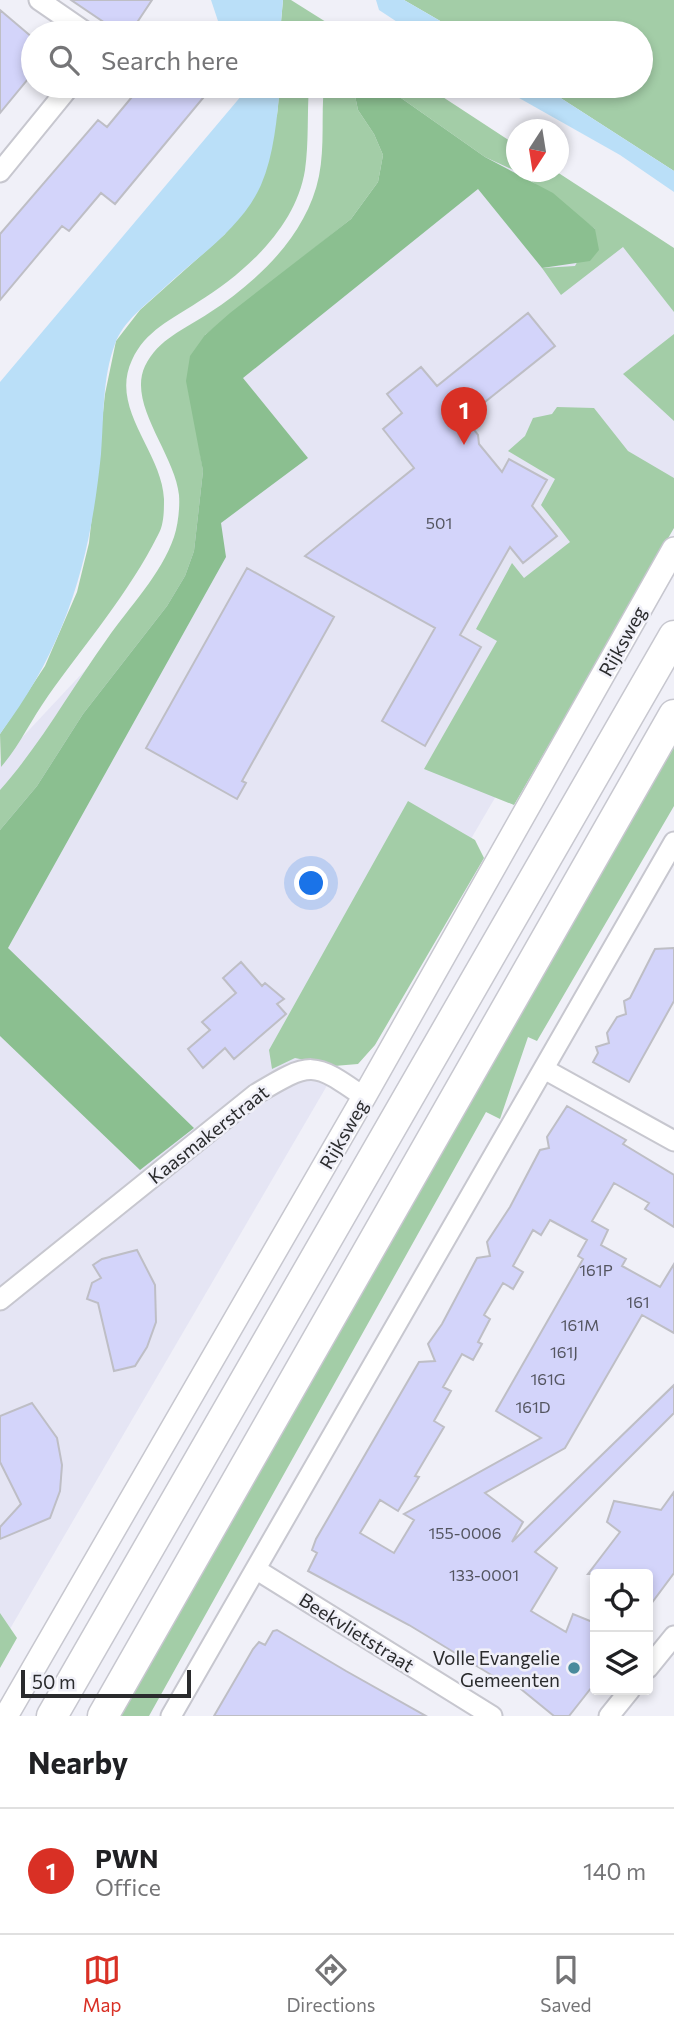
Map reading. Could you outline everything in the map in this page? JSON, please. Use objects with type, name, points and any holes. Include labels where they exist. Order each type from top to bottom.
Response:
[{"type":"main road","name":"Rijksweg","points":[[52,1716],[674,636]]},
{"type":"main road","points":[[103,1716],[674,715]]},
{"type":"street","points":[[39,0],[70,21]]},
{"type":"street","points":[[0,172],[60,98]]},
{"type":"street","name":"Rijksweg","points":[[6,1716],[365,1097],[674,549]]},
{"type":"street","points":[[172,1716],[674,842]]},
{"type":"street","points":[[544,1069],[674,1141]]},
{"type":"street","name":"Kaasmakerstraat","points":[[0,1300],[257,1094],[294,1071],[325,1070],[365,1097]]},
{"type":"street","name":"Beekvlietstraat","points":[[257,1570],[492,1716]]},
{"type":"street","points":[[653,1662],[674,1636]]},
{"type":"street","points":[[608,1716],[626,1695]]},
{"type":"shaded area","points":[[501,145],[506,154],[506,182],[532,182],[674,268],[674,491],[0,1646],[0,761],[163,587],[222,372]]},
{"type":"green space","points":[[283,0],[291,0],[324,21],[281,21]]},
{"type":"green space","points":[[404,0],[674,0],[674,171],[561,98],[653,98],[653,21],[440,21]]},
{"type":"green space","points":[[279,98],[309,98],[305,170],[291,211],[280,229],[250,263],[216,290],[152,333],[132,360],[127,378],[127,396],[131,413],[155,464],[164,499],[164,513],[158,535],[120,598],[48,696],[1,767],[0,734],[45,666],[77,592],[89,543],[105,394],[116,341],[140,310],[225,234],[277,115]]},
{"type":"green space","points":[[324,98],[356,98],[358,110],[374,134],[383,155],[378,182],[351,219],[205,335],[198,439],[203,471],[194,551],[185,576],[167,606],[83,714],[37,786],[0,830],[0,790],[29,754],[107,639],[153,578],[174,537],[179,495],[176,479],[142,396],[141,381],[145,366],[165,342],[227,300],[278,255],[304,218],[313,198],[322,153]]},
{"type":"green space","points":[[356,98],[401,98],[485,157],[506,168],[506,182],[532,182],[553,193],[595,229],[599,250],[590,261],[542,268],[478,189],[243,378],[308,458],[221,523],[226,557],[8,948],[194,1128],[140,1170],[0,1036],[0,830],[37,786],[83,714],[167,606],[185,576],[194,551],[203,471],[186,381],[190,356],[205,335],[230,313],[351,219],[378,182],[383,155],[374,134],[358,110]]},
{"type":"green space","points":[[401,98],[444,98],[506,138],[506,166],[485,157]]},
{"type":"green space","points":[[569,180],[674,248],[674,312],[623,247],[561,295],[542,268],[575,266],[595,229],[533,182],[569,182]]},
{"type":"green space","points":[[674,334],[674,421],[623,374]]},
{"type":"green space","points":[[557,407],[594,408],[628,451],[674,478],[674,528],[514,805],[424,769],[497,641],[476,629],[512,563],[524,578],[570,542],[541,505],[555,479],[508,451],[525,436],[533,418],[552,414]]},
{"type":"green space","points":[[674,747],[674,806],[537,1041],[528,1037],[500,1119],[486,1112],[149,1716],[114,1716]]},
{"type":"green space","points":[[408,801],[475,840],[484,858],[375,1045],[358,1064],[334,1066],[295,1058],[272,1069],[269,1050]]},
{"type":"green space","points":[[0,1613],[17,1638],[0,1668]]},
{"type":"water","points":[[211,0],[283,0],[281,21],[218,21]]},
{"type":"water","points":[[376,0],[404,0],[440,21],[396,21],[379,10]]},
{"type":"water","points":[[239,98],[279,98],[269,161],[253,200],[218,241],[136,313],[115,344],[104,398],[96,494],[82,567],[58,635],[42,668],[0,734],[0,382]]},
{"type":"water","points":[[519,98],[561,98],[674,171],[674,192],[620,155],[569,126],[569,119],[556,119]]},
{"type":"building","points":[[71,0],[152,0],[138,21],[102,21]]},
{"type":"building","points":[[0,10],[21,28],[21,88],[0,113]]},
{"type":"building","points":[[131,98],[203,98],[115,204],[101,193],[69,231],[62,226],[0,300],[0,234],[98,120],[107,127]]},
{"type":"building","points":[[528,313],[555,346],[465,418],[478,435],[479,444],[502,472],[509,459],[547,480],[532,506],[557,536],[523,563],[510,547],[460,635],[481,647],[425,746],[382,721],[435,628],[305,556],[414,468],[383,429],[402,413],[387,394],[421,367],[437,386]]},
{"type":"building","points":[[247,568],[334,617],[242,781],[246,783],[237,799],[146,748]]},
{"type":"building","points":[[674,948],[674,1001],[629,1082],[593,1062],[598,1053],[596,1047],[609,1043],[607,1033],[617,1017],[626,1014],[624,1001],[630,998],[655,949]]},
{"type":"building","points":[[241,962],[262,986],[265,983],[284,999],[277,1004],[286,1014],[234,1059],[225,1048],[203,1068],[188,1049],[210,1030],[202,1022],[236,993],[223,978]]},
{"type":"building","points":[[567,1106],[626,1140],[623,1144],[674,1175],[674,1227],[645,1209],[649,1203],[614,1183],[592,1221],[608,1230],[601,1245],[626,1259],[622,1266],[660,1287],[674,1264],[674,1333],[642,1315],[565,1448],[485,1493],[523,1522],[512,1542],[674,1385],[674,1413],[535,1552],[557,1568],[531,1611],[566,1632],[573,1614],[590,1621],[590,1689],[569,1716],[554,1716],[511,1681],[508,1685],[409,1625],[308,1571],[317,1553],[312,1550],[316,1539],[419,1362],[435,1361],[428,1344],[442,1324],[477,1258],[490,1256],[487,1242],[510,1207],[540,1150],[549,1148],[547,1137]],"holes":[[[550,1220],[587,1240],[578,1256],[583,1259],[496,1411],[541,1438],[404,1514],[414,1520],[394,1553],[360,1533],[380,1500],[398,1511],[419,1477],[415,1476],[444,1427],[434,1421],[451,1391],[443,1387],[462,1354],[473,1360],[482,1344],[478,1342],[490,1319],[484,1315],[503,1283],[513,1289],[523,1272],[513,1266],[533,1230],[541,1235]]]},
{"type":"building","points":[[137,1250],[155,1285],[156,1322],[147,1347],[135,1366],[114,1371],[98,1303],[87,1299],[92,1283],[101,1278],[93,1265],[102,1259]]},
{"type":"building","points":[[32,1403],[57,1438],[62,1465],[60,1491],[50,1518],[0,1539],[0,1527],[21,1504],[0,1462],[0,1416]]},
{"type":"building","points":[[674,1492],[674,1573],[653,1601],[653,1569],[592,1569],[620,1532],[607,1522],[614,1501],[661,1510]]},
{"type":"building","points":[[277,1630],[426,1716],[214,1716],[253,1649],[259,1642],[265,1645],[273,1631]]},
{"type":"place","name":"PWN","points":[[464,445]]},
{"type":"place","name":"Volle Evangelie Gemeenten","points":[[574,1668]]}]
